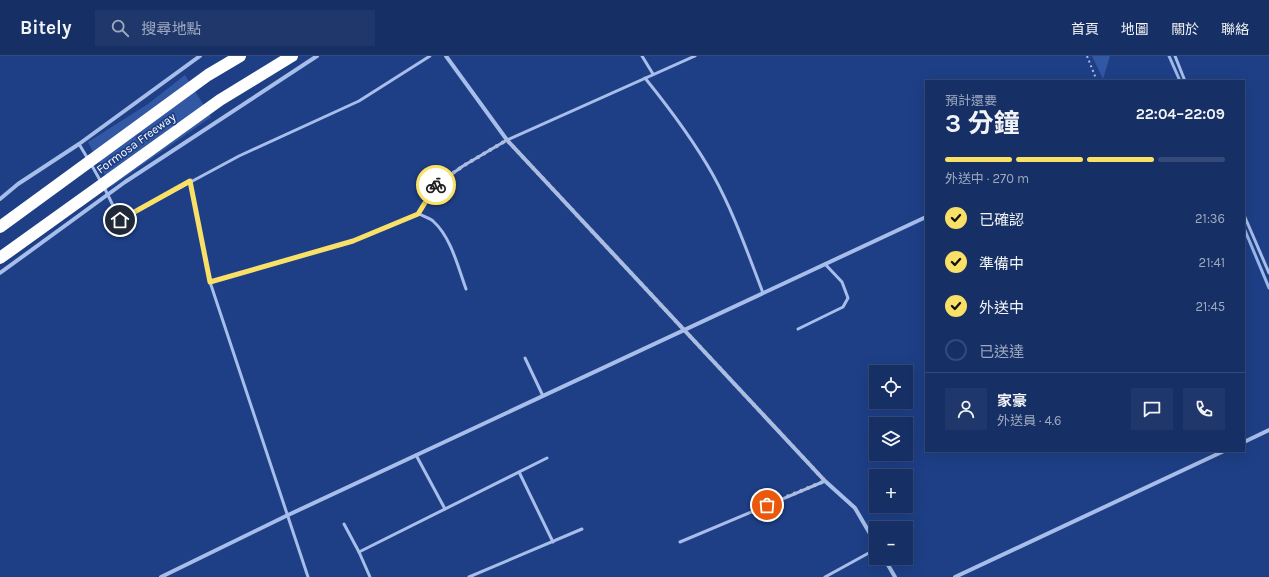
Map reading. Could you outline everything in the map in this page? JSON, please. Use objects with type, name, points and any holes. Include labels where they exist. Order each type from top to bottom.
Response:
[{"type":"highway","name":"Formosa Freeway","points":[[0,227],[208,76],[240,56]]},
{"type":"highway","name":"Formosa Freeway","points":[[0,258],[220,100],[292,56]]},
{"type":"street","points":[[0,199],[18,184],[79,144],[200,56]]},
{"type":"street","points":[[0,273],[109,194],[318,56]]},
{"type":"street","points":[[446,56],[507,140],[825,481],[855,508],[869,532]]},
{"type":"street","points":[[161,577],[286,516],[925,217]]},
{"type":"street","points":[[1245,442],[1269,430]]},
{"type":"street","points":[[955,577],[1222,452]]},
{"type":"street","points":[[888,565],[895,577]]},
{"type":"lane","points":[[79,144],[109,194],[120,220],[239,156],[359,101],[430,56]]},
{"type":"lane","points":[[642,56],[653,74]]},
{"type":"lane","points":[[210,282],[353,241],[418,214],[435,186],[463,166],[507,140],[695,56]]},
{"type":"lane","points":[[1174,56],[1185,80]]},
{"type":"lane","points":[[645,78],[672,111],[713,175],[733,216],[763,293]]},
{"type":"lane","points":[[190,181],[210,282],[286,516],[308,577]]},
{"type":"lane","points":[[418,214],[432,221],[448,244],[466,289]]},
{"type":"lane","points":[[1245,217],[1269,273]]},
{"type":"lane","points":[[798,329],[843,307],[848,298],[842,282],[825,264]]},
{"type":"lane","points":[[525,358],[544,396]]},
{"type":"lane","points":[[416,455],[444,509]]},
{"type":"lane","points":[[359,552],[547,458]]},
{"type":"lane","points":[[519,472],[553,542]]},
{"type":"lane","points":[[680,542],[825,481]]},
{"type":"lane","points":[[344,524],[370,577]]},
{"type":"lane","points":[[469,577],[582,529]]},
{"type":"lane","points":[[824,577],[869,553]]},
{"type":"path","points":[[1087,56],[1097,80]]},
{"type":"shaded area","points":[[1092,56],[1110,56],[1103,79]]},
{"type":"shaded area","points":[[185,75],[211,117],[111,187],[88,142],[148,104]]},
{"type":"waterway","points":[[1169,56],[1180,80]]},
{"type":"waterway","points":[[1245,230],[1269,288]]},
{"type":"way so far","points":[[436,185],[463,166],[507,140],[825,481],[767,505]]},
{"type":"route","points":[[120,220],[190,181],[210,282],[353,241],[418,214],[436,185]]}]
